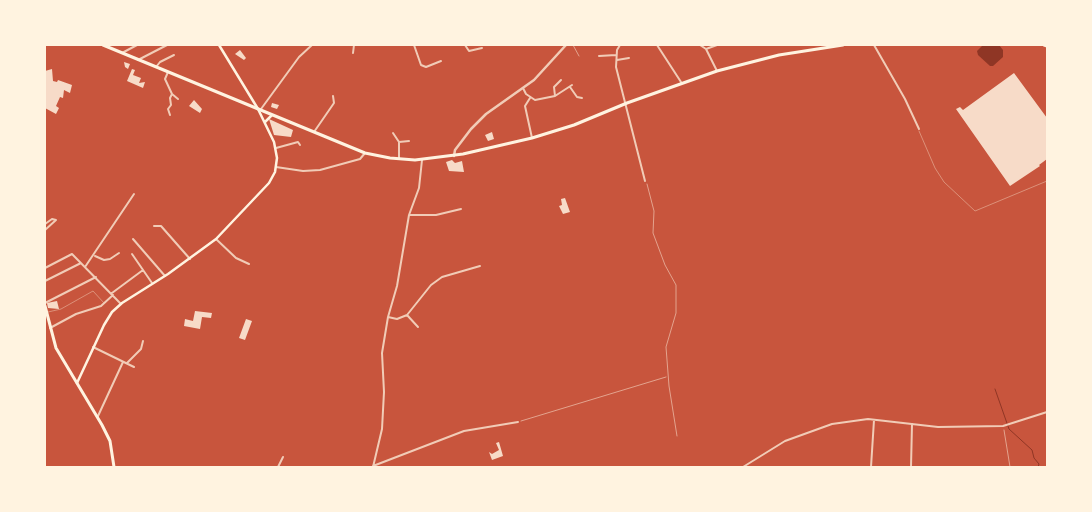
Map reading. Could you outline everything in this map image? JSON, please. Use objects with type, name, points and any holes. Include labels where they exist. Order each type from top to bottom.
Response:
[{"type":"main road","points":[[103,45],[365,153],[399,159],[422,160],[454,156],[532,138],[574,125],[681,82],[717,71],[779,55],[843,45]]},
{"type":"main road","points":[[76,383],[108,318],[121,304],[190,259],[216,239],[269,183],[276,167],[276,148],[259,109],[219,45]]},
{"type":"main road","points":[[265,122],[272,115]]},
{"type":"main road","points":[[45,304],[49,328],[56,348],[80,390],[98,416],[110,441],[114,467]]},
{"type":"main road","points":[[80,376],[80,390]]},
{"type":"street","points":[[122,53],[138,45]]},
{"type":"street","points":[[137,60],[167,45]]},
{"type":"street","points":[[259,109],[299,57],[312,45]]},
{"type":"street","points":[[353,53],[354,45]]},
{"type":"street","points":[[414,45],[421,65],[426,67],[441,61]]},
{"type":"street","points":[[465,45],[469,51],[482,48]]},
{"type":"street","points":[[454,156],[455,150],[486,114],[545,70],[566,45]]},
{"type":"street","points":[[620,45],[616,56],[619,78],[627,103],[645,180]]},
{"type":"street","points":[[657,45],[681,82]]},
{"type":"street","points":[[700,45],[706,49],[717,71]]},
{"type":"street","points":[[706,49],[717,45]]},
{"type":"street","points":[[874,45],[905,99],[919,129]]},
{"type":"street","points":[[156,67],[160,62],[174,55]]},
{"type":"street","points":[[599,56],[616,56]]},
{"type":"street","points":[[616,60],[629,58]]},
{"type":"street","points":[[168,72],[166,83],[178,100]]},
{"type":"street","points":[[555,96],[554,87],[561,80]]},
{"type":"street","points":[[523,88],[535,100],[555,96],[571,86],[577,97],[582,98]]},
{"type":"street","points":[[170,115],[168,109],[171,105],[170,98],[172,94]]},
{"type":"street","points":[[314,132],[334,103],[333,96]]},
{"type":"street","points":[[530,97],[526,106],[532,138]]},
{"type":"street","points":[[394,133],[399,142],[399,159]]},
{"type":"street","points":[[399,142],[409,141]]},
{"type":"street","points":[[276,148],[298,142],[300,145]]},
{"type":"street","points":[[276,167],[303,172],[320,170],[360,159],[365,153]]},
{"type":"street","points":[[372,467],[382,429],[384,392],[382,353],[388,317],[397,286],[409,215],[419,188],[422,160]]},
{"type":"street","points":[[85,267],[134,194]]},
{"type":"street","points":[[409,215],[436,215],[461,209]]},
{"type":"street","points":[[45,224],[52,219],[56,220],[45,230]]},
{"type":"street","points":[[154,226],[161,226],[190,259]]},
{"type":"street","points":[[133,239],[165,276]]},
{"type":"street","points":[[216,239],[236,258],[250,264]]},
{"type":"street","points":[[94,255],[104,260],[110,259],[119,253]]},
{"type":"street","points":[[45,268],[72,254],[121,304]]},
{"type":"street","points":[[132,254],[153,284]]},
{"type":"street","points":[[45,281],[81,263]]},
{"type":"street","points":[[388,317],[397,319],[407,315],[431,285],[442,277],[480,266]]},
{"type":"street","points":[[49,328],[104,303],[143,270]]},
{"type":"street","points":[[45,304],[96,277]]},
{"type":"street","points":[[407,315],[418,327]]},
{"type":"street","points":[[127,363],[141,348],[143,341]]},
{"type":"street","points":[[94,347],[134,367]]},
{"type":"street","points":[[98,416],[123,362]]},
{"type":"street","points":[[743,467],[797,435],[832,424],[874,420],[938,427],[1004,426],[1047,412]]},
{"type":"street","points":[[871,467],[874,420]]},
{"type":"street","points":[[372,467],[464,431],[518,422]]},
{"type":"street","points":[[911,467],[912,424]]},
{"type":"street","points":[[278,467],[282,456]]},
{"type":"lane","points":[[919,129],[935,168],[944,182],[975,212],[1047,181]]},
{"type":"lane","points":[[46,312],[61,309],[93,291],[104,303]]},
{"type":"path","points":[[573,45],[579,56]]},
{"type":"path","points":[[645,180],[654,211],[653,233],[665,265],[676,285],[676,313],[666,347],[668,376],[677,436]]},
{"type":"path","points":[[518,422],[668,376]]},
{"type":"path","points":[[1004,426],[1010,467]]},
{"type":"shaded area","points":[[983,45],[999,45],[1003,50],[1003,57],[993,66],[990,66],[978,55],[977,51]]},
{"type":"building","points":[[240,50],[246,58],[244,60],[235,54]]},
{"type":"building","points":[[124,62],[130,64],[128,69],[125,67]]},
{"type":"building","points":[[52,69],[53,81],[57,82],[58,80],[72,85],[70,93],[64,90],[63,98],[60,97],[56,106],[59,108],[56,114],[45,108],[45,71]]},
{"type":"building","points":[[132,69],[135,70],[133,75],[141,78],[139,83],[145,82],[143,88],[127,81]]},
{"type":"building","points":[[1014,73],[1047,118],[1047,159],[1040,166],[1010,186],[956,109],[960,107],[963,110]]},
{"type":"building","points":[[194,100],[202,109],[200,113],[189,106]]},
{"type":"building","points":[[272,103],[279,105],[277,109],[271,107]]},
{"type":"building","points":[[269,119],[293,130],[291,137],[274,135]]},
{"type":"building","points":[[492,132],[494,139],[488,141],[485,135]]},
{"type":"building","points":[[452,160],[455,163],[462,161],[464,172],[449,171],[446,162]]},
{"type":"building","points":[[565,198],[570,212],[563,214],[559,206],[562,205],[561,199]]},
{"type":"building","points":[[57,301],[59,309],[48,308],[47,303]]},
{"type":"building","points":[[195,311],[212,313],[211,318],[202,317],[200,329],[184,326],[185,319],[193,321]]},
{"type":"building","points":[[246,319],[252,321],[245,340],[239,338]]},
{"type":"building","points":[[499,442],[503,456],[492,460],[489,452],[492,454],[499,450],[496,443]]},
{"type":"waterway","points":[[995,389],[1009,429],[1032,450],[1034,458],[1039,464],[1038,467]]}]
